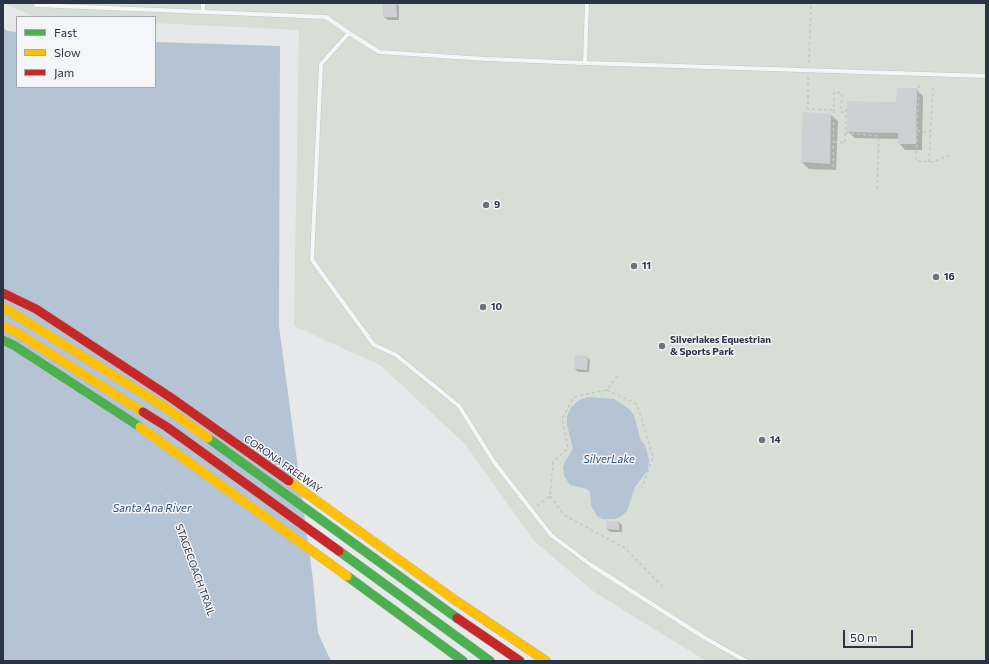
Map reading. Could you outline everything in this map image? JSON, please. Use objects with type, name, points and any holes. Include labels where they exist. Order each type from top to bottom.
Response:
[{"type":"highway","name":"CORONA FREEWAY","points":[[3,293],[36,309],[170,397],[455,600],[546,661]]},
{"type":"highway","points":[[3,307],[163,406],[336,529],[428,598],[520,661]]},
{"type":"highway","points":[[3,326],[16,332],[167,428],[490,661]]},
{"type":"highway","points":[[3,340],[15,346],[146,432],[342,572],[463,661]]},
{"type":"lane","points":[[203,3],[203,12]]},
{"type":"lane","points":[[585,63],[587,3]]},
{"type":"lane","points":[[36,5],[326,17],[379,52],[486,59],[585,63],[986,76]]},
{"type":"lane","points":[[349,33],[321,64],[312,260],[374,345],[396,355],[460,406],[494,462],[551,535],[591,565],[705,638],[746,661]]},
{"type":"path","points":[[919,85],[916,161],[929,162],[952,154]]},
{"type":"path","points":[[929,162],[933,87]]},
{"type":"path","points":[[833,167],[834,92],[842,93],[842,112],[846,113]]},
{"type":"path","points":[[833,142],[845,143],[846,106]]},
{"type":"path","points":[[917,131],[930,132]]},
{"type":"path","points":[[845,133],[880,136],[877,189]]},
{"type":"path","points":[[607,390],[619,373]]},
{"type":"path","points":[[642,488],[653,457],[637,404],[607,390],[574,397],[562,419],[568,448],[553,462],[550,496],[564,515],[626,548],[664,588]]},
{"type":"path","name":"STAGECOACH TRAIL","points":[[137,438],[148,472],[170,501],[230,661]]},
{"type":"path","points":[[532,510],[550,496]]},
{"type":"path","points":[[3,635],[13,641],[20,661]]},
{"type":"shaded area","name":"Silverlakes Equestrian & Sports Park","points":[[3,3],[986,3],[986,661],[706,661],[593,591],[535,542],[465,444],[380,365],[294,326],[299,30],[156,23],[156,16],[34,16]]},
{"type":"water","name":"Santa Ana River","points":[[3,28],[8,31],[16,32],[16,88],[156,88],[156,42],[280,46],[279,326],[313,580],[318,633],[331,661],[3,661]]},
{"type":"water","name":"SilverLake","points":[[589,397],[614,399],[629,409],[634,415],[641,441],[645,445],[649,460],[648,470],[635,487],[627,511],[615,519],[603,519],[597,516],[591,505],[590,492],[587,489],[570,485],[564,476],[563,467],[573,449],[567,425],[567,417],[571,407],[579,400]]},
{"type":"building","points":[[383,3],[396,3],[397,17],[383,17]]},
{"type":"building","points":[[897,88],[917,88],[916,144],[898,144],[898,133],[847,132],[847,101],[896,102]]},
{"type":"building","points":[[803,112],[831,114],[830,164],[801,162]]},
{"type":"building","points":[[575,355],[588,356],[587,370],[574,369]]},
{"type":"building","points":[[606,521],[619,521],[619,530],[606,529]]},
{"type":"traffic: fast","points":[[3,340],[15,346],[140,427]]},
{"type":"traffic: fast","points":[[208,438],[457,618]]},
{"type":"traffic: fast","points":[[339,551],[490,661]]},
{"type":"traffic: fast","points":[[347,576],[463,661]]},
{"type":"traffic: slow","points":[[3,307],[163,406],[208,438]]},
{"type":"traffic: slow","points":[[3,326],[16,332],[143,412]]},
{"type":"traffic: slow","points":[[140,427],[347,576]]},
{"type":"traffic: slow","points":[[289,481],[455,600],[546,661]]},
{"type":"traffic: jam","points":[[3,293],[36,309],[170,397],[289,481]]},
{"type":"traffic: jam","points":[[143,412],[167,427],[339,551]]},
{"type":"traffic: jam","points":[[457,618],[520,661]]},
{"type":"place","name":"9","points":[[486,205]]},
{"type":"place","name":"11","points":[[634,266]]},
{"type":"place","name":"16","points":[[936,277]]},
{"type":"place","name":"10","points":[[483,307]]},
{"type":"place","name":"Silverlakes Equestrian & Sports Park","points":[[662,346]]},
{"type":"place","name":"14","points":[[762,440]]}]
